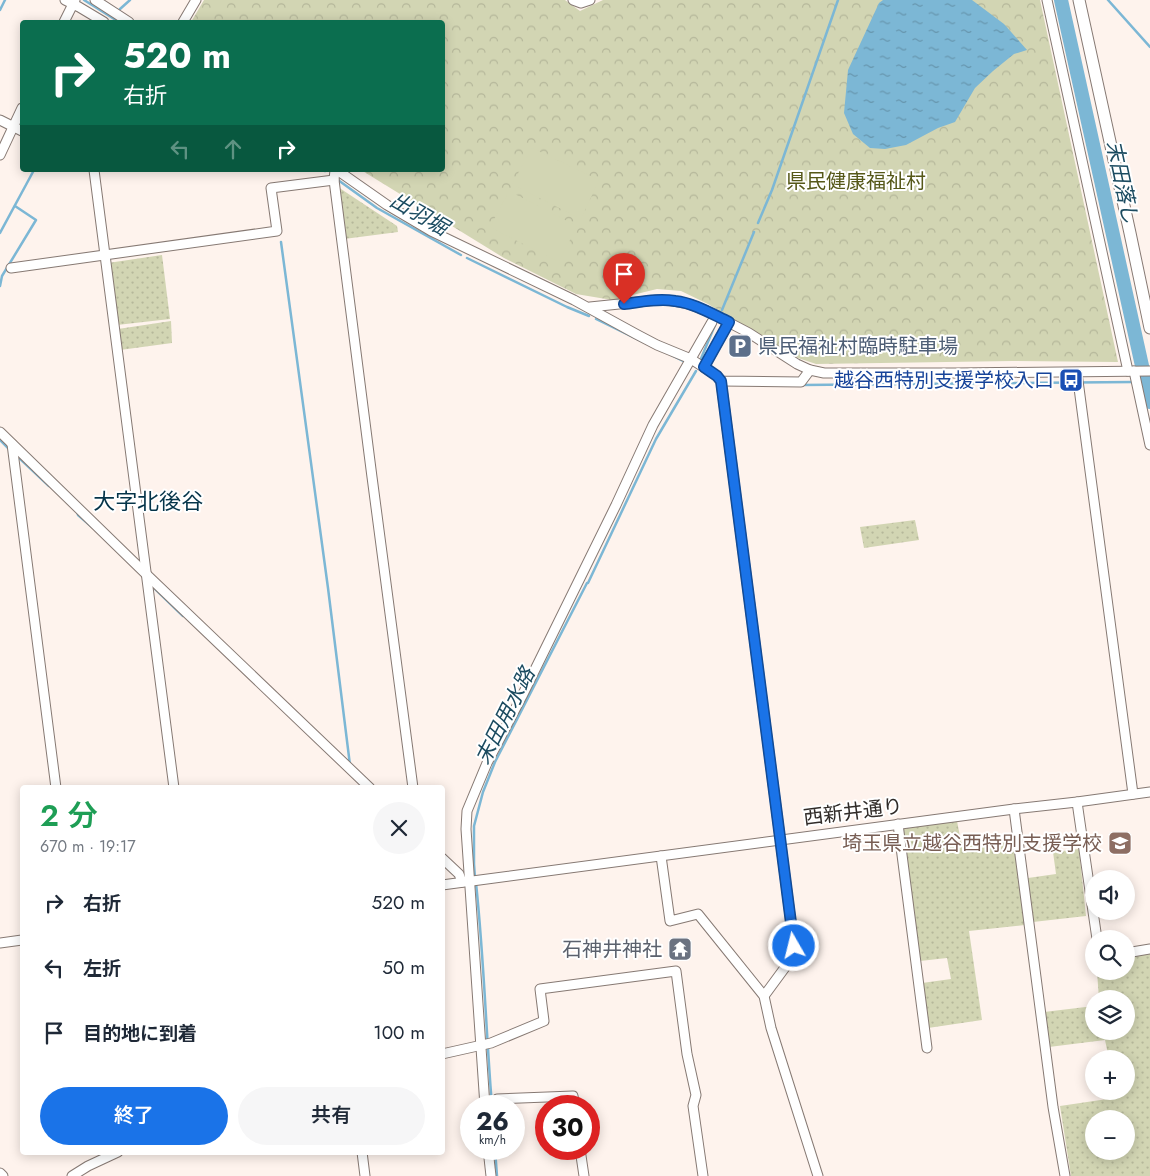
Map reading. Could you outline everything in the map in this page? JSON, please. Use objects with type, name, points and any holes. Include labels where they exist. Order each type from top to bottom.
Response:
[{"type":"main road","points":[[1079,0],[1150,328]]},
{"type":"street","points":[[95,0],[126,20]]},
{"type":"street","points":[[183,20],[196,0]]},
{"type":"street","points":[[574,0],[581,3],[590,0]]},
{"type":"street","points":[[1047,0],[1131,371],[1150,445]]},
{"type":"street","points":[[65,20],[71,1],[101,20]]},
{"type":"street","points":[[0,155],[20,112]]},
{"type":"street","points":[[0,120],[20,130]]},
{"type":"street","points":[[94,172],[174,785]]},
{"type":"street","points":[[336,172],[334,180],[413,785]]},
{"type":"street","points":[[339,172],[386,205],[431,232],[590,307],[636,334],[691,359],[717,376],[721,381],[794,946],[789,962],[764,996]]},
{"type":"street","points":[[11,268],[277,231],[271,188],[334,180]]},
{"type":"street","points":[[590,307],[658,300],[690,304],[749,333],[797,364],[810,370],[824,373],[1077,373],[1150,371]]},
{"type":"street","points":[[484,1095],[466,882],[467,811],[487,763],[544,652],[653,425],[712,322]]},
{"type":"street","points":[[704,367],[729,322]]},
{"type":"street","points":[[721,381],[800,382],[810,370]]},
{"type":"street","points":[[1077,373],[1133,794]]},
{"type":"street","points":[[0,432],[367,785]]},
{"type":"street","points":[[12,444],[56,785]]},
{"type":"street","name":"西新井通り","points":[[445,885],[1150,792]]},
{"type":"street","points":[[1077,802],[1096,930]]},
{"type":"street","points":[[1014,809],[1053,1107],[1065,1176]]},
{"type":"street","points":[[898,824],[927,1048]]},
{"type":"street","points":[[661,856],[670,921],[698,914],[764,996],[771,1028],[818,1176]]},
{"type":"street","points":[[445,861],[466,882]]},
{"type":"street","points":[[0,943],[20,940]]},
{"type":"street","points":[[1135,951],[1150,949]]},
{"type":"street","points":[[445,1053],[492,1043],[544,1021],[540,989],[676,971],[687,1054],[696,1095],[693,1106],[702,1176]]},
{"type":"street","points":[[72,1176],[112,1155]]},
{"type":"street","points":[[362,1155],[365,1176]]},
{"type":"street","points":[[489,1160],[490,1176]]},
{"type":"street","points":[[582,1160],[584,1176]]},
{"type":"street","points":[[0,1173],[3,1176]]},
{"type":"green space","name":"県民健康福祉村","points":[[204,0],[565,0],[580,11],[603,0],[1040,0],[1118,362],[1012,361],[816,364],[792,356],[708,304],[681,291],[657,289],[612,300],[576,294],[504,258],[364,172],[445,172],[445,20],[192,20]]},
{"type":"green space","points":[[532,148],[599,180],[581,219],[512,184]]},
{"type":"green space","points":[[338,187],[397,226],[398,232],[344,239]]},
{"type":"green space","points":[[509,191],[577,226],[559,262],[490,227]]},
{"type":"green space","points":[[162,255],[170,319],[117,325],[108,263]]},
{"type":"green space","points":[[171,321],[172,343],[120,350],[118,329]]},
{"type":"green space","points":[[915,520],[919,540],[864,548],[860,527]]},
{"type":"green space","points":[[957,821],[961,842],[1013,836],[1025,925],[969,931],[982,1020],[928,1028],[922,983],[951,979],[947,958],[920,961],[902,828]]},
{"type":"green space","points":[[1079,849],[1085,916],[1033,922],[1028,878],[1056,874],[1053,852]]},
{"type":"green space","points":[[1150,954],[1150,1176],[1071,1176],[1060,1106],[1100,1100],[1135,1100],[1135,1050],[1107,1050],[1105,1040],[1135,1040],[1135,990],[1098,990],[1098,980],[1135,980],[1135,956]]},
{"type":"green space","points":[[1085,1007],[1085,1040],[1105,1040],[1049,1047],[1044,1012]]},
{"type":"water","points":[[883,0],[972,0],[1004,24],[1027,50],[1014,54],[975,88],[955,122],[938,128],[906,145],[885,149],[870,148],[853,134],[844,113],[848,70],[879,3]]},
{"type":"waterway","points":[[0,10],[5,0]]},
{"type":"waterway","name":"出羽堀","points":[[84,0],[116,20]]},
{"type":"waterway","points":[[120,9],[130,0]]},
{"type":"waterway","points":[[758,223],[772,190],[838,0]]},
{"type":"waterway","name":"末田落し","points":[[1061,0],[1150,402]]},
{"type":"waterway","points":[[1108,0],[1150,47]]},
{"type":"waterway","points":[[0,233],[33,172]]},
{"type":"waterway","name":"出羽堀","points":[[338,180],[377,208],[461,255]]},
{"type":"waterway","points":[[0,286],[2,276],[36,220],[15,206]]},
{"type":"waterway","points":[[722,310],[754,232]]},
{"type":"waterway","points":[[281,242],[350,765]]},
{"type":"waterway","name":"出羽堀","points":[[467,258],[589,316]]},
{"type":"waterway","name":"出羽堀","points":[[596,319],[643,342]]},
{"type":"waterway","points":[[700,361],[715,325]]},
{"type":"waterway","name":"出羽堀","points":[[671,355],[683,361]]},
{"type":"waterway","name":"末田用水路","points":[[475,878],[474,826],[483,792],[495,762],[588,583],[656,439],[696,371]]},
{"type":"waterway","points":[[802,385],[1134,382]]},
{"type":"waterway","name":"末田落し","points":[[1139,383],[1146,383]]},
{"type":"waterway","points":[[0,440],[10,450]]},
{"type":"waterway","points":[[16,455],[49,486]]},
{"type":"waterway","points":[[77,511],[78,515],[92,527]]},
{"type":"waterway","points":[[151,585],[183,616]]},
{"type":"waterway","name":"末田用水路","points":[[476,883],[491,1095]]},
{"type":"waterway","name":"末田用水路","points":[[496,1160],[497,1176]]},
{"type":"place","name":"県民福祉村臨時駐車場","points":[[740,346]]},
{"type":"place","name":"越谷西特別支援学校入口","points":[[1071,380]]},
{"type":"place","name":"埼玉県立越谷西特別支援学校","points":[[1120,843]]},
{"type":"place","name":"石神井神社","points":[[680,949]]},
{"type":"district","name":"大字北後谷","points":[[148,501]]},
{"type":"route","points":[[624,304],[658,300],[674,301],[690,304],[729,322],[704,367],[721,381],[794,946]]}]
